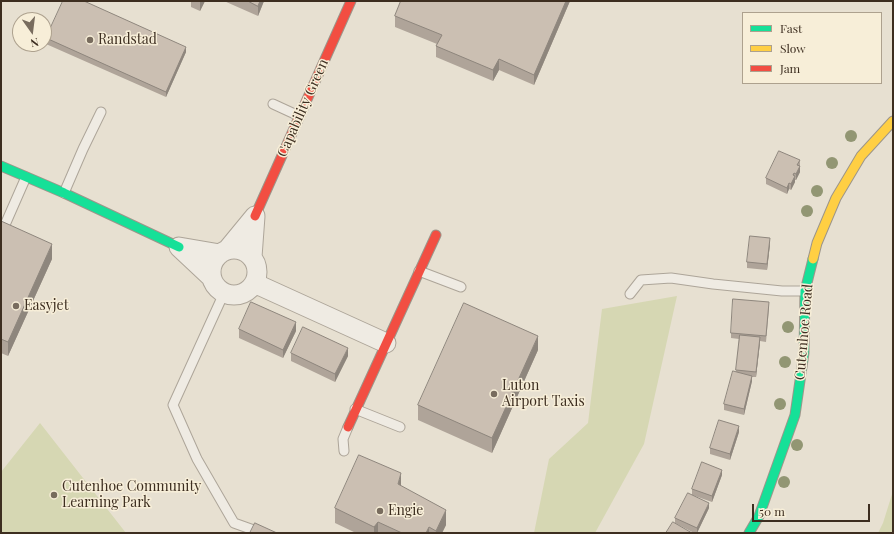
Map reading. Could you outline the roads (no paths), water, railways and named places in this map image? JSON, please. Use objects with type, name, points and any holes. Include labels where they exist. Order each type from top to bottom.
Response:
[{"type":"street","name":"Capability Green","points":[[255,216],[351,1]]},
{"type":"street","name":"Cutenhoe Road","points":[[749,533],[759,516],[795,415],[804,353],[805,291],[817,243],[836,198],[861,156],[893,122]]},
{"type":"street","points":[[1,166],[64,193],[178,247],[211,277],[218,289],[231,295],[244,292],[254,283],[257,270],[252,257],[255,216]]},
{"type":"street","points":[[211,277],[212,264],[255,216]]},
{"type":"street","points":[[348,427],[436,235]]},
{"type":"street","points":[[178,247],[223,252],[234,249],[240,250],[252,257]]},
{"type":"street","points":[[254,283],[386,343]]},
{"type":"lane","points":[[273,104],[299,116]]},
{"type":"lane","points":[[64,193],[82,149],[101,112]]},
{"type":"lane","points":[[1,234],[26,177]]},
{"type":"lane","points":[[419,271],[461,287]]},
{"type":"lane","points":[[630,294],[641,280],[672,278],[782,291],[805,291]]},
{"type":"lane","points":[[224,293],[173,404],[197,459],[234,523],[262,533]]},
{"type":"lane","points":[[356,409],[400,427]]},
{"type":"lane","points":[[344,451],[343,439],[348,427]]},
{"type":"place","name":"Randstad","points":[[90,40]]},
{"type":"place","name":"Easyjet","points":[[16,306]]},
{"type":"place","name":"Luton Airport Taxis","points":[[494,394]]},
{"type":"place","name":"Cutenhoe Community Learning Park","points":[[54,495]]},
{"type":"place","name":"Engie","points":[[380,511]]}]
